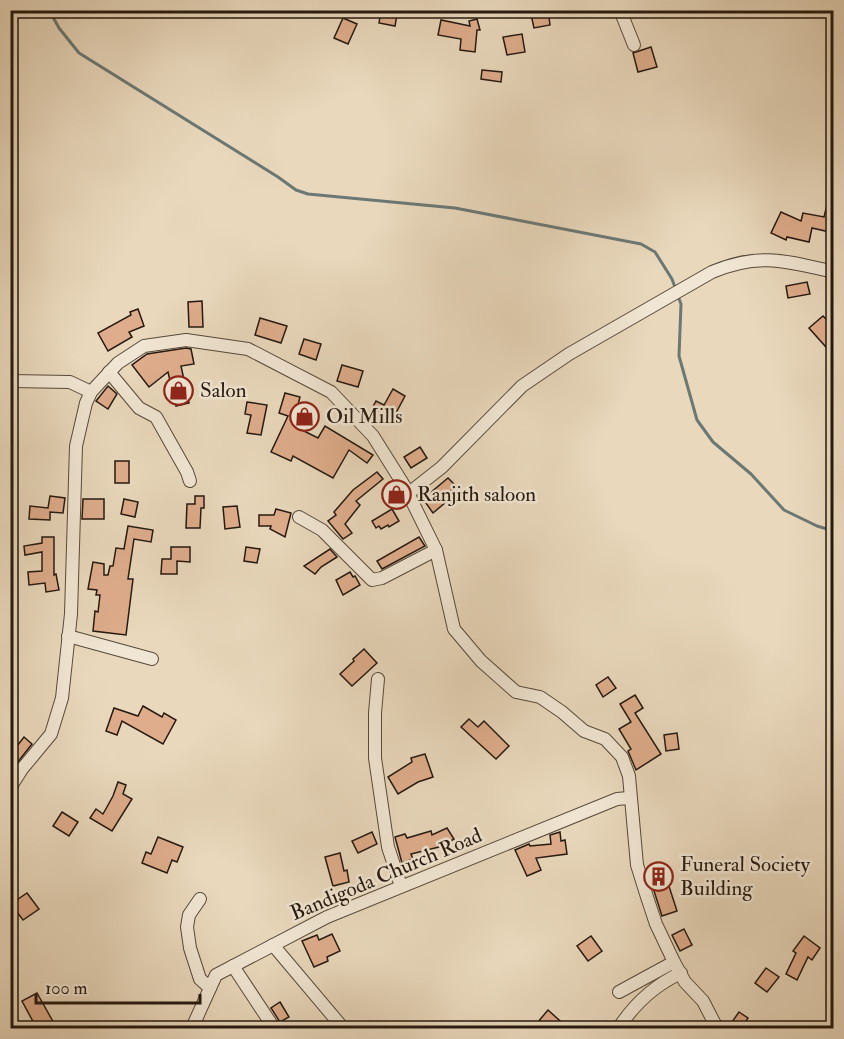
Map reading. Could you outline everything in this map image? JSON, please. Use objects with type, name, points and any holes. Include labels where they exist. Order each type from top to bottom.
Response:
[{"type":"street","points":[[620,10],[634,45]]},
{"type":"street","points":[[409,493],[442,467],[522,386],[569,354],[712,272],[733,263],[758,259],[782,260],[834,272]]},
{"type":"street","points":[[10,788],[22,769],[51,734],[62,698],[69,636],[76,446],[86,403],[91,392],[118,363],[144,346],[186,340],[248,349],[330,392],[373,436],[409,493],[436,550],[454,629],[481,661],[516,692],[540,697],[584,730],[606,739],[622,757],[629,776],[629,798],[637,865],[656,924],[685,982],[703,1001],[717,1029]]},
{"type":"street","points":[[109,372],[139,408],[156,417],[190,481]]},
{"type":"street","points":[[10,381],[70,382],[91,392]]},
{"type":"street","points":[[299,517],[322,530],[372,580],[382,578],[436,550]]},
{"type":"street","points":[[69,636],[152,659]]},
{"type":"street","points":[[378,679],[375,758],[388,847],[401,886]]},
{"type":"street","name":"Bandigoda Church Road","points":[[192,1029],[216,975],[233,966],[327,917],[617,799],[629,798]]},
{"type":"street","points":[[200,899],[189,915],[187,927],[190,948],[200,979],[210,988]]},
{"type":"street","points":[[273,945],[343,1029]]},
{"type":"street","points":[[619,992],[674,962]]},
{"type":"street","points":[[233,966],[274,1029]]},
{"type":"street","points":[[620,1026],[637,1004],[657,985],[681,973]]},
{"type":"building","points":[[530,10],[548,10],[550,25],[534,28]]},
{"type":"building","points":[[381,11],[397,14],[395,26],[379,23]]},
{"type":"building","points":[[343,18],[357,24],[348,44],[334,38]]},
{"type":"building","points":[[477,19],[480,30],[477,30],[475,52],[460,50],[461,39],[438,35],[441,20],[470,26],[469,21]]},
{"type":"building","points":[[522,34],[525,52],[507,55],[503,37]]},
{"type":"building","points":[[651,47],[657,67],[638,72],[633,53]]},
{"type":"building","points":[[482,70],[502,72],[501,82],[481,79]]},
{"type":"building","points":[[830,193],[834,194],[834,233],[812,228],[809,242],[787,237],[786,240],[771,233],[781,212],[801,221],[803,213],[824,217]]},
{"type":"building","points":[[807,282],[810,294],[788,298],[786,286]]},
{"type":"building","points":[[202,301],[203,327],[189,327],[188,302]]},
{"type":"building","points":[[138,309],[144,326],[129,332],[132,337],[108,351],[98,333]]},
{"type":"building","points":[[823,316],[834,327],[834,356],[809,328]]},
{"type":"building","points":[[260,318],[287,326],[281,343],[255,335]]},
{"type":"building","points":[[304,339],[321,344],[316,360],[299,354]]},
{"type":"building","points":[[191,349],[194,364],[181,366],[189,403],[176,406],[168,372],[149,387],[132,365],[147,354]]},
{"type":"building","points":[[342,365],[363,371],[358,387],[337,381]]},
{"type":"building","points":[[108,386],[117,394],[108,409],[96,401]]},
{"type":"building","points":[[393,389],[405,396],[390,424],[368,416],[376,401],[384,405]]},
{"type":"building","points":[[285,393],[300,397],[297,409],[310,413],[304,431],[318,438],[325,426],[373,455],[367,463],[349,450],[333,478],[293,456],[291,461],[271,452],[288,416],[279,413]]},
{"type":"building","points":[[247,402],[267,405],[261,435],[247,433],[251,415],[245,414]]},
{"type":"building","points":[[420,447],[427,458],[411,468],[404,457]]},
{"type":"building","points":[[115,461],[129,461],[129,483],[115,483]]},
{"type":"building","points":[[377,472],[383,479],[356,501],[360,505],[345,524],[352,533],[343,539],[328,521],[336,515],[334,512],[353,490]]},
{"type":"building","points":[[448,478],[456,486],[442,498],[446,502],[433,513],[423,499]]},
{"type":"building","points":[[50,496],[65,498],[63,513],[50,512],[50,520],[29,519],[30,506],[48,508]]},
{"type":"building","points":[[195,496],[204,496],[200,528],[186,528],[187,504],[195,504]]},
{"type":"building","points":[[83,499],[104,499],[104,519],[82,519]]},
{"type":"building","points":[[124,499],[138,502],[135,517],[121,514]]},
{"type":"building","points":[[237,506],[240,527],[225,529],[223,507]]},
{"type":"building","points":[[276,509],[291,513],[285,537],[270,529],[271,526],[259,526],[259,515],[274,515]]},
{"type":"building","points":[[392,509],[399,521],[389,527],[388,525],[381,529],[379,526],[376,528],[372,521]]},
{"type":"building","points":[[128,526],[153,530],[151,542],[134,539],[128,579],[133,579],[126,635],[93,631],[95,611],[98,612],[100,595],[96,595],[97,590],[88,589],[93,562],[104,564],[104,575],[108,575],[110,566],[113,566],[116,548],[124,549]]},
{"type":"building","points":[[42,537],[54,537],[54,575],[56,574],[59,590],[46,592],[45,583],[29,585],[28,572],[42,571],[42,552],[25,555],[24,546],[42,543]]},
{"type":"building","points":[[419,537],[425,546],[382,569],[377,561]]},
{"type":"building","points":[[171,547],[190,547],[190,562],[177,561],[177,574],[161,574],[162,559],[171,559]]},
{"type":"building","points":[[246,547],[260,549],[257,563],[244,561]]},
{"type":"building","points":[[330,549],[337,557],[321,567],[315,574],[304,566]]},
{"type":"building","points":[[350,572],[360,585],[343,595],[336,580]]},
{"type":"building","points":[[364,649],[377,663],[352,686],[340,674]]},
{"type":"building","points":[[608,677],[616,688],[603,697],[596,685]]},
{"type":"building","points":[[635,695],[643,708],[635,713],[661,754],[636,770],[628,751],[631,749],[619,729],[631,722],[620,704]]},
{"type":"building","points":[[143,706],[162,717],[164,713],[176,720],[163,744],[122,721],[117,735],[106,731],[114,708],[138,716]]},
{"type":"building","points":[[469,719],[478,727],[484,721],[509,746],[496,759],[461,727]]},
{"type":"building","points":[[677,733],[679,749],[666,751],[664,735]]},
{"type":"building","points":[[24,737],[32,744],[10,772],[10,755]]},
{"type":"building","points":[[425,754],[433,777],[418,782],[398,794],[388,777],[412,762],[411,758]]},
{"type":"building","points":[[118,782],[126,785],[123,794],[132,799],[112,831],[90,818],[96,809],[103,814]]},
{"type":"building","points":[[62,812],[78,822],[69,836],[53,826]]},
{"type":"building","points":[[447,828],[454,839],[443,846],[411,854],[413,859],[402,863],[395,837],[405,834],[407,838],[431,831],[432,835]]},
{"type":"building","points":[[372,832],[377,844],[358,853],[352,841]]},
{"type":"building","points":[[560,832],[561,841],[565,840],[567,854],[536,858],[541,870],[527,876],[515,850],[529,844],[530,846],[551,844],[550,835]]},
{"type":"building","points":[[158,837],[183,847],[177,862],[172,860],[167,873],[142,863],[146,852],[151,854]]},
{"type":"building","points":[[340,853],[349,882],[333,886],[325,857]]},
{"type":"building","points":[[667,867],[670,879],[667,880],[677,911],[662,916],[648,872]]},
{"type":"building","points":[[27,893],[39,909],[23,920],[11,904]]},
{"type":"building","points":[[684,929],[692,945],[680,951],[672,935]]},
{"type":"building","points":[[332,934],[340,951],[327,957],[328,961],[314,967],[302,941],[317,935],[319,940]]},
{"type":"building","points":[[591,936],[602,951],[588,961],[577,946]]},
{"type":"building","points":[[804,936],[820,948],[812,960],[808,957],[797,980],[786,974],[796,953],[793,951]]},
{"type":"building","points":[[766,968],[779,977],[767,992],[755,983]]},
{"type":"building","points":[[37,993],[55,1025],[48,1029],[37,1029],[22,1001]]},
{"type":"building","points":[[280,1002],[289,1017],[280,1022],[271,1008]]},
{"type":"building","points":[[548,1010],[569,1029],[532,1029]]},
{"type":"building","points":[[739,1012],[748,1018],[741,1029],[727,1029]]},
{"type":"waterway","points":[[49,10],[59,28],[79,53],[296,190],[308,194],[455,208],[641,244],[655,252],[672,279],[676,290]]},
{"type":"waterway","points":[[678,296],[681,304],[679,356],[697,420],[713,442],[751,474],[784,510],[817,526],[834,531]]},
{"type":"place","name":"Salon","points":[[179,390]]},
{"type":"place","name":"Oil Mills","points":[[305,416]]},
{"type":"place","name":"Ranjith saloon","points":[[396,494]]},
{"type":"place","name":"Funeral Society Building","points":[[659,876]]}]
